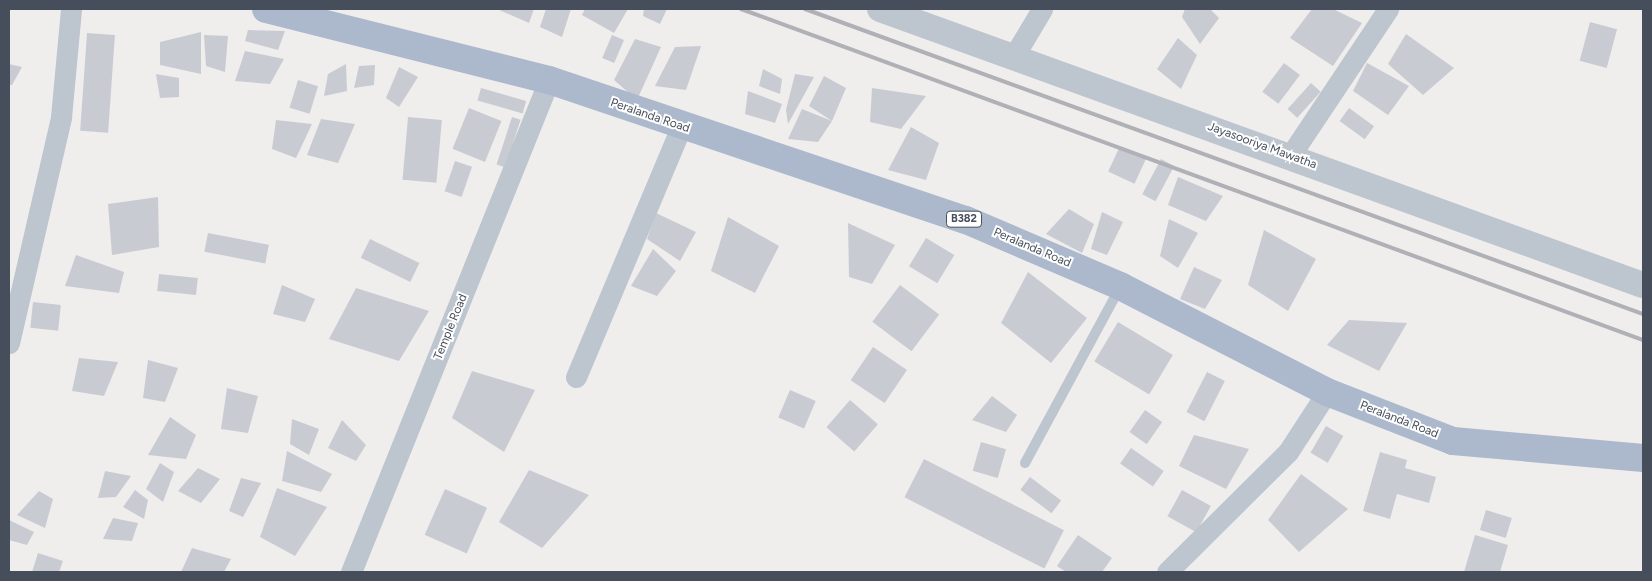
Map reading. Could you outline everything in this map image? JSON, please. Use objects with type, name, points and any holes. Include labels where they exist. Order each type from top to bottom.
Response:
[{"type":"main road","name":"Peralanda Road","points":[[266,9],[549,80],[681,127],[966,220],[1120,286],[1327,392],[1452,441],[1643,458]]},
{"type":"street","points":[[9,343],[61,117],[71,9]]},
{"type":"street","name":"Jayasooriya Mawatha","points":[[880,9],[1643,285]]},
{"type":"street","points":[[1014,56],[1042,9]]},
{"type":"street","points":[[1290,156],[1388,9]]},
{"type":"street","name":"Temple Road","points":[[351,572],[549,80]]},
{"type":"street","points":[[576,377],[681,127]]},
{"type":"street","points":[[1167,572],[1288,452],[1327,392]]},
{"type":"lane","points":[[1025,463],[1120,286]]},
{"type":"building","points":[[497,9],[534,9],[529,23]]},
{"type":"building","points":[[546,9],[571,9],[562,37],[540,27]]},
{"type":"building","points":[[585,9],[628,9],[614,33],[582,15]]},
{"type":"building","points":[[644,9],[667,9],[660,24],[643,16]]},
{"type":"building","points":[[1185,9],[1210,9],[1219,18],[1200,44],[1182,17]]},
{"type":"building","points":[[1312,9],[1333,9],[1362,23],[1333,66],[1290,38]]},
{"type":"building","points":[[1590,22],[1617,29],[1607,68],[1580,61]]},
{"type":"building","points":[[248,30],[285,31],[278,50],[245,41]]},
{"type":"building","points":[[201,32],[201,74],[160,65],[160,42]]},
{"type":"building","points":[[87,33],[115,35],[108,133],[80,131]]},
{"type":"building","points":[[1406,34],[1454,68],[1423,95],[1388,64]]},
{"type":"building","points":[[204,35],[228,36],[225,72],[206,66]]},
{"type":"building","points":[[612,35],[624,40],[614,63],[602,58]]},
{"type":"building","points":[[1178,38],[1197,55],[1181,89],[1157,69]]},
{"type":"building","points":[[635,39],[661,47],[637,100],[614,80]]},
{"type":"building","points":[[701,46],[686,90],[655,86],[675,47]]},
{"type":"building","points":[[245,51],[284,59],[270,84],[235,81]]},
{"type":"building","points":[[1284,63],[1300,75],[1278,104],[1262,92]]},
{"type":"building","points":[[1367,63],[1409,86],[1388,115],[1353,91]]},
{"type":"building","points":[[9,64],[22,67],[12,85],[9,85]]},
{"type":"building","points":[[346,64],[347,91],[324,96],[328,74]]},
{"type":"building","points":[[375,65],[374,85],[354,88],[359,66]]},
{"type":"building","points":[[399,67],[418,77],[399,107],[386,98]]},
{"type":"building","points":[[763,69],[782,79],[780,94],[759,86]]},
{"type":"building","points":[[156,74],[179,78],[179,97],[160,98]]},
{"type":"building","points":[[795,74],[814,77],[788,124],[786,110]]},
{"type":"building","points":[[824,76],[846,88],[832,121],[809,106]]},
{"type":"building","points":[[298,80],[318,86],[310,114],[290,108]]},
{"type":"building","points":[[1311,83],[1321,92],[1297,118],[1288,109]]},
{"type":"building","points":[[481,88],[526,101],[523,113],[477,100]]},
{"type":"building","points":[[872,88],[926,96],[901,129],[870,122]]},
{"type":"building","points":[[748,91],[782,104],[775,123],[745,114]]},
{"type":"building","points":[[469,108],[501,121],[485,162],[453,149]]},
{"type":"building","points":[[1349,108],[1374,126],[1365,139],[1340,121]]},
{"type":"building","points":[[802,109],[832,121],[818,142],[788,139]]},
{"type":"building","points":[[408,117],[442,120],[436,183],[403,180]]},
{"type":"building","points":[[512,117],[521,120],[505,167],[497,165]]},
{"type":"building","points":[[321,119],[355,124],[338,163],[307,155]]},
{"type":"building","points":[[276,120],[312,124],[296,158],[272,149]]},
{"type":"building","points":[[911,127],[939,143],[926,180],[888,170]]},
{"type":"building","points":[[1120,146],[1146,158],[1134,184],[1108,171]]},
{"type":"building","points":[[1161,159],[1174,166],[1155,201],[1142,194]]},
{"type":"building","points":[[455,161],[472,167],[462,197],[445,191]]},
{"type":"building","points":[[1178,177],[1223,196],[1206,221],[1168,205]]},
{"type":"building","points":[[158,197],[159,247],[112,255],[108,204]]},
{"type":"building","points":[[1069,209],[1094,224],[1082,253],[1046,234]]},
{"type":"building","points":[[1102,212],[1123,222],[1107,255],[1091,249]]},
{"type":"building","points":[[656,213],[696,232],[680,261],[647,239]]},
{"type":"building","points":[[728,217],[779,246],[755,293],[711,271]]},
{"type":"building","points":[[1169,219],[1198,233],[1178,268],[1160,256]]},
{"type":"building","points":[[848,223],[895,245],[872,284],[849,277]]},
{"type":"building","points":[[1264,230],[1316,259],[1288,311],[1248,285]]},
{"type":"building","points":[[208,233],[269,245],[265,263],[204,252]]},
{"type":"building","points":[[926,238],[954,255],[937,283],[909,266]]},
{"type":"building","points":[[370,239],[419,263],[410,282],[361,258]]},
{"type":"building","points":[[653,249],[676,271],[657,296],[631,286]]},
{"type":"building","points":[[76,255],[124,272],[119,293],[65,286]]},
{"type":"building","points":[[1194,267],[1222,280],[1205,309],[1180,299]]},
{"type":"building","points":[[1028,272],[1087,318],[1051,363],[1001,323]]},
{"type":"building","points":[[159,274],[198,278],[196,295],[157,291]]},
{"type":"building","points":[[282,285],[315,299],[305,322],[273,314]]},
{"type":"building","points":[[900,285],[939,314],[911,351],[872,322]]},
{"type":"building","points":[[356,288],[429,311],[399,361],[329,339]]},
{"type":"building","points":[[33,302],[61,305],[58,331],[30,328]]},
{"type":"building","points":[[1349,320],[1407,323],[1379,371],[1327,345]]},
{"type":"building","points":[[1118,322],[1173,355],[1149,394],[1094,361]]},
{"type":"building","points":[[873,347],[907,370],[885,403],[851,380]]},
{"type":"building","points":[[79,358],[118,362],[104,396],[72,391]]},
{"type":"building","points":[[148,360],[178,368],[165,402],[143,398]]},
{"type":"building","points":[[472,371],[535,390],[504,452],[452,418]]},
{"type":"building","points":[[1207,372],[1225,381],[1204,421],[1187,412]]},
{"type":"building","points":[[227,388],[258,396],[248,433],[221,429]]},
{"type":"building","points":[[790,390],[816,401],[804,429],[778,418]]},
{"type":"building","points":[[992,396],[1017,415],[1006,432],[972,420]]},
{"type":"building","points":[[850,400],[878,424],[854,451],[826,427]]},
{"type":"building","points":[[1145,410],[1162,422],[1147,444],[1130,432]]},
{"type":"building","points":[[170,417],[196,435],[186,459],[148,455]]},
{"type":"building","points":[[292,419],[319,429],[309,455],[290,444]]},
{"type":"building","points":[[342,420],[366,445],[356,461],[328,448]]},
{"type":"building","points":[[1326,426],[1343,436],[1328,463],[1310,453]]},
{"type":"building","points":[[1194,435],[1249,449],[1226,489],[1179,466]]},
{"type":"building","points":[[981,442],[1006,449],[998,478],[973,471]]},
{"type":"building","points":[[1131,448],[1164,471],[1153,487],[1120,464]]},
{"type":"building","points":[[287,451],[332,474],[321,492],[282,481]]},
{"type":"building","points":[[1380,452],[1407,460],[1405,468],[1436,477],[1429,503],[1397,494],[1390,519],[1363,511]]},
{"type":"building","points":[[924,459],[1064,530],[1044,569],[904,497]]},
{"type":"building","points":[[160,463],[174,472],[163,502],[146,489]]},
{"type":"building","points":[[198,468],[220,479],[201,503],[178,491]]},
{"type":"building","points":[[529,470],[589,495],[542,548],[499,522]]},
{"type":"building","points":[[105,471],[131,476],[116,497],[98,498]]},
{"type":"building","points":[[1301,474],[1348,509],[1299,552],[1268,520]]},
{"type":"building","points":[[1030,477],[1061,500],[1052,513],[1020,490]]},
{"type":"building","points":[[241,478],[261,483],[243,517],[229,511]]},
{"type":"building","points":[[277,488],[327,507],[295,556],[260,537]]},
{"type":"building","points":[[445,489],[487,508],[467,553],[425,535]]},
{"type":"building","points":[[135,490],[148,500],[144,519],[123,507]]},
{"type":"building","points":[[1182,490],[1211,506],[1196,532],[1167,516]]},
{"type":"building","points":[[39,491],[53,499],[45,528],[17,515]]},
{"type":"building","points":[[1486,510],[1512,518],[1506,538],[1480,530]]},
{"type":"building","points":[[113,518],[138,523],[132,541],[103,539]]},
{"type":"building","points":[[9,520],[34,532],[27,545],[9,540]]},
{"type":"building","points":[[1078,535],[1112,558],[1102,572],[1066,572],[1057,566]]},
{"type":"building","points":[[1475,535],[1508,545],[1500,572],[1464,572]]},
{"type":"building","points":[[192,548],[231,559],[224,572],[181,572]]},
{"type":"building","points":[[38,553],[63,561],[59,572],[32,572]]},
{"type":"railway","points":[[741,9],[1643,340]]},
{"type":"railway","points":[[805,9],[1643,314]]}]
